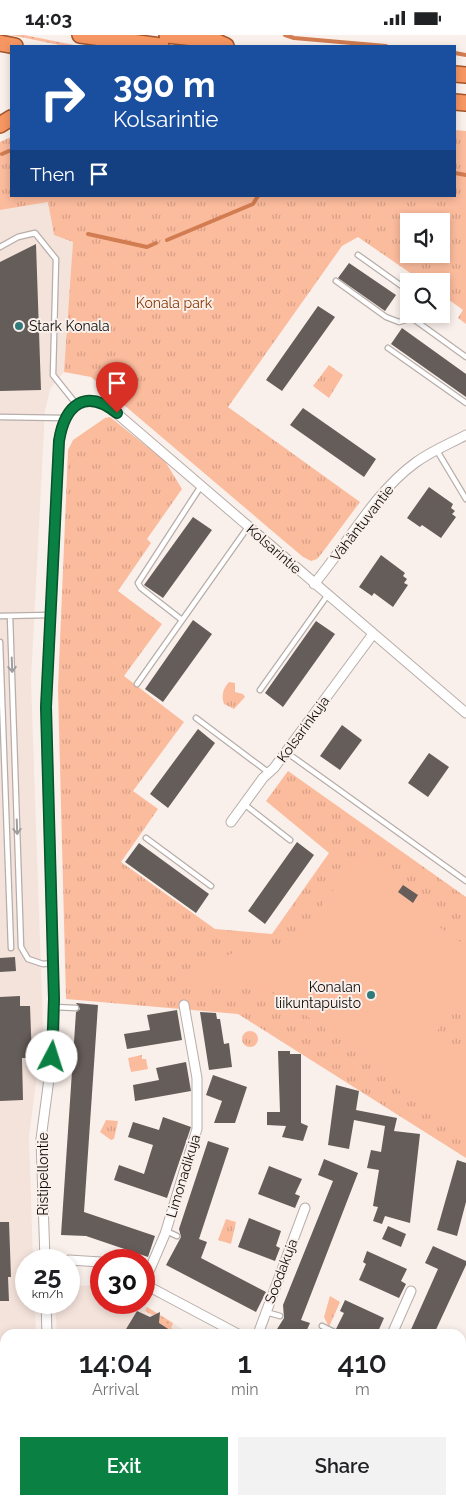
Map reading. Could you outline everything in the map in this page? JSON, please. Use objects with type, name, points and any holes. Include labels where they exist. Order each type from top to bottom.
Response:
[{"type":"highway","points":[[80,35],[156,45]]},
{"type":"highway","points":[[167,35],[213,41],[223,45]]},
{"type":"street","name":"Kolsarintie","points":[[77,405],[93,400],[107,405],[466,713]]},
{"type":"street","points":[[64,418],[77,405]]},
{"type":"street","name":"Ristipellontie","points":[[45,1249],[41,1139],[54,1041],[46,707],[59,441],[64,418]]},
{"type":"street","name":"Vähäntuvantie","points":[[314,584],[381,497],[414,463],[436,449],[466,435]]},
{"type":"street","name":"Kolsarinkuja","points":[[231,822],[286,752],[372,634]]},
{"type":"street","name":"Limonadikuja","points":[[155,1257],[166,1231],[197,1129],[197,1078],[184,1005]]},
{"type":"street","name":"Soodakuja","points":[[260,1329],[305,1208]]},
{"type":"street","points":[[155,1289],[229,1329]]},
{"type":"street","points":[[394,1329],[411,1291]]},
{"type":"street","points":[[46,1314],[47,1329]]},
{"type":"lane","points":[[0,247],[18,237],[35,233],[56,259],[53,375],[77,405]]},
{"type":"lane","points":[[358,255],[400,285]]},
{"type":"lane","points":[[336,281],[386,317],[400,322]]},
{"type":"lane","points":[[421,323],[466,357]]},
{"type":"lane","points":[[388,348],[466,403]]},
{"type":"lane","points":[[0,417],[64,418]]},
{"type":"lane","points":[[436,449],[466,499]]},
{"type":"lane","points":[[182,620],[141,588],[138,583],[201,487]]},
{"type":"lane","points":[[137,684],[248,527]]},
{"type":"lane","points":[[260,690],[328,596]]},
{"type":"lane","points":[[0,616],[50,615]]},
{"type":"lane","points":[[10,616],[21,947],[28,959],[43,964],[53,963]]},
{"type":"lane","points":[[0,642],[11,948]]},
{"type":"lane","points":[[196,718],[268,773]]},
{"type":"lane","points":[[286,752],[466,881]]},
{"type":"lane","points":[[244,804],[290,840]]},
{"type":"lane","points":[[146,838],[211,886]]},
{"type":"lane","points":[[54,1007],[76,1008]]},
{"type":"lane","points":[[166,1231],[177,1236]]},
{"type":"lane","points":[[266,1312],[280,1316]]},
{"type":"lane","points":[[322,1326],[328,1329]]},
{"type":"shaded area","points":[[48,201],[54,235],[73,242],[67,358],[64,372],[50,389],[45,411],[31,680],[43,1027],[29,1137],[33,1249],[15,1249],[15,1314],[35,1314],[36,1329],[0,1329],[0,210]]},
{"type":"shaded area","points":[[90,1285],[90,1314],[155,1314],[155,1312],[182,1329],[57,1329],[56,1314],[80,1314],[80,1286]]},
{"type":"green space","points":[[11,35],[24,35],[74,45],[59,45]]},
{"type":"green space","name":"Konala park","points":[[456,130],[466,131],[466,324],[458,318],[463,310],[450,301],[450,273],[410,273],[358,237],[342,246],[228,407],[360,502],[322,553],[317,559],[311,561],[303,557],[91,377],[64,372],[73,242],[54,235],[48,202],[0,210],[0,142],[10,137],[10,197],[456,197]]},
{"type":"green space","points":[[329,365],[343,375],[329,398],[313,386]]},
{"type":"green space","points":[[110,417],[165,461],[182,489],[147,539],[151,543],[118,591],[162,624],[124,676],[184,722],[133,791],[158,809],[121,862],[215,929],[272,934],[329,853],[266,801],[288,771],[466,897],[466,1158],[238,1014],[66,999],[58,689],[68,450],[73,440],[105,418]]},
{"type":"green space","points":[[229,682],[235,683],[235,692],[243,694],[245,697],[234,709],[224,704],[223,701],[223,692]]},
{"type":"green space","name":"Konalan liikuntapuisto","points":[[359,854],[438,909],[435,924],[466,946],[466,993],[431,1039],[466,1064],[466,1139],[403,1094],[365,1057],[256,980],[190,987],[185,974],[238,951],[291,949]]},
{"type":"green space","points":[[247,1031],[253,1031],[258,1036],[256,1045],[247,1047],[242,1042],[242,1036]]},
{"type":"green space","points":[[142,1055],[142,1059],[146,1059],[148,1069],[131,1072],[128,1058]]},
{"type":"green space","points":[[106,1120],[118,1121],[114,1139],[111,1140],[100,1132]]},
{"type":"green space","points":[[226,1219],[236,1222],[231,1244],[218,1240]]},
{"type":"green space","points":[[330,1296],[340,1302],[329,1327],[324,1317]]},
{"type":"green space","points":[[155,1312],[173,1323],[171,1328],[172,1329],[168,1329],[155,1321],[159,1319],[159,1316],[150,1314],[155,1314]]},
{"type":"building","name":"Stark Konala","points":[[36,244],[41,390],[0,391],[0,262]]},
{"type":"building","points":[[349,263],[396,295],[385,311],[338,278]]},
{"type":"building","points":[[318,306],[335,317],[282,391],[266,380]]},
{"type":"building","points":[[402,328],[466,374],[466,397],[391,344]]},
{"type":"building","points":[[303,408],[376,459],[364,477],[290,425]]},
{"type":"building","points":[[429,487],[453,504],[451,508],[455,511],[452,514],[456,517],[441,538],[422,525],[420,527],[407,518]]},
{"type":"building","points":[[193,517],[212,530],[163,598],[144,585]]},
{"type":"building","points":[[381,555],[405,573],[403,576],[407,579],[404,583],[408,585],[393,607],[374,593],[372,596],[359,587]]},
{"type":"building","points":[[193,620],[212,634],[163,702],[145,689]]},
{"type":"building","points":[[316,621],[335,634],[283,707],[265,693]]},
{"type":"building","points":[[342,725],[362,740],[340,770],[320,756]]},
{"type":"building","points":[[198,729],[215,743],[168,808],[150,794]]},
{"type":"building","points":[[429,753],[449,767],[428,797],[408,783]]},
{"type":"building","points":[[297,842],[314,855],[265,924],[248,911]]},
{"type":"building","points":[[139,843],[209,894],[196,913],[125,862]]},
{"type":"building","points":[[403,885],[418,895],[413,903],[398,892]]},
{"type":"building","points":[[15,957],[16,971],[0,972],[0,958]]},
{"type":"building","points":[[20,996],[20,1006],[30,1006],[32,1058],[22,1058],[23,1100],[0,1101],[0,997]]},
{"type":"building","points":[[76,1003],[98,1005],[84,1212],[155,1236],[151,1249],[124,1249],[86,1236],[61,1235],[76,1012],[80,1009]]},
{"type":"building","points":[[177,1010],[182,1040],[127,1049],[124,1034],[150,1030],[147,1015]]},
{"type":"building","points":[[200,1012],[216,1013],[217,1019],[220,1019],[224,1044],[229,1043],[232,1067],[209,1070]]},
{"type":"building","points":[[278,1051],[290,1051],[290,1054],[301,1054],[301,1123],[308,1126],[303,1141],[282,1137],[286,1126],[267,1125],[267,1112],[280,1112]]},
{"type":"building","points":[[186,1062],[191,1091],[135,1101],[133,1085],[159,1080],[156,1068]]},
{"type":"building","points":[[213,1075],[247,1087],[235,1123],[214,1123],[222,1101],[206,1095]]},
{"type":"building","points":[[336,1085],[359,1091],[356,1110],[397,1118],[394,1131],[420,1134],[410,1223],[385,1216],[382,1224],[373,1221],[378,1207],[373,1206],[379,1170],[367,1168],[371,1150],[381,1152],[385,1126],[354,1120],[349,1149],[328,1145]]},
{"type":"building","points":[[163,1117],[191,1127],[167,1198],[114,1180],[119,1165],[144,1174],[153,1145],[128,1137],[133,1122],[159,1130]]},
{"type":"building","points":[[208,1141],[229,1148],[199,1239],[207,1242],[201,1258],[266,1292],[256,1312],[166,1265],[181,1237],[179,1229]]},
{"type":"building","points":[[324,1159],[358,1173],[301,1320],[310,1323],[307,1329],[277,1329],[284,1318],[283,1305],[333,1181],[318,1175]]},
{"type":"building","points":[[457,1160],[466,1163],[466,1202],[457,1236],[437,1230]]},
{"type":"building","points":[[269,1166],[302,1179],[295,1194],[300,1196],[295,1208],[258,1194]]},
{"type":"building","points":[[249,1218],[281,1231],[276,1246],[280,1248],[275,1261],[238,1247]]},
{"type":"building","points":[[0,1222],[9,1222],[11,1277],[8,1277],[9,1301],[0,1301]]},
{"type":"building","points":[[388,1226],[406,1234],[401,1247],[382,1239]]},
{"type":"building","points":[[433,1246],[466,1261],[466,1265],[436,1329],[411,1329],[438,1269],[425,1263]]},
{"type":"building","points":[[367,1251],[407,1269],[401,1281],[406,1284],[399,1298],[359,1280],[366,1264],[363,1262]]},
{"type":"building","points":[[345,1300],[384,1318],[379,1329],[336,1329],[344,1313],[340,1311]]},
{"type":"building","points":[[160,1312],[159,1323],[168,1329],[126,1329],[135,1314],[144,1314],[150,1317]]},
{"type":"waterway","points":[[285,35],[294,38],[374,45]]},
{"type":"waterway","points":[[456,53],[466,55]]},
{"type":"waterway","points":[[2,154],[9,151]]},
{"type":"waterway","points":[[456,173],[466,175]]},
{"type":"waterway","points":[[167,240],[253,204],[257,197]]},
{"type":"waterway","points":[[88,234],[147,247],[156,243]]},
{"type":"place","name":"Stark Konala","points":[[19,326]]},
{"type":"place","name":"Konalan liikuntapuisto","points":[[371,995]]},
{"type":"route","points":[[52,1057],[54,999],[46,707],[59,441],[64,418],[77,405],[93,400],[107,405],[117,413]]}]
